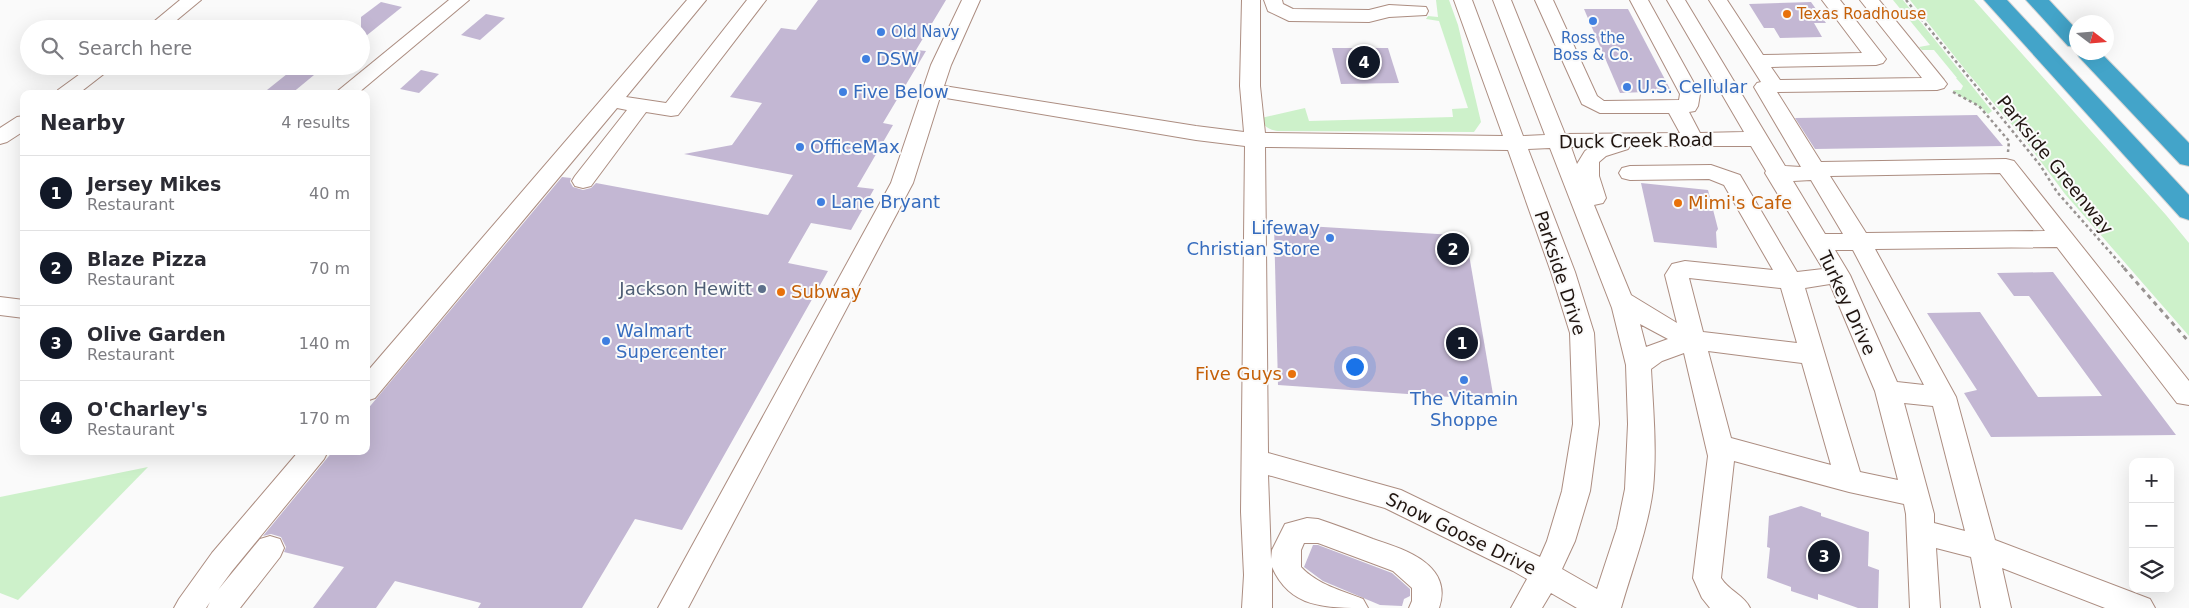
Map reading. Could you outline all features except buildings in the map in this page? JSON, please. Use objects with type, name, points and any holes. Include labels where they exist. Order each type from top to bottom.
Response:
[{"type":"highway","points":[[1995,0],[2189,211]]},
{"type":"highway","points":[[2037,0],[2069,33]]},
{"type":"highway","points":[[2095,60],[2189,158]]},
{"type":"highway","points":[[2097,60],[2189,137]]},
{"type":"highway","points":[[2156,176],[2189,218]]},
{"type":"street","points":[[166,20],[192,0]]},
{"type":"street","points":[[370,73],[460,0]]},
{"type":"street","points":[[370,386],[697,0]]},
{"type":"street","points":[[613,101],[671,110],[757,0]]},
{"type":"street","points":[[673,608],[902,183],[947,49],[971,0]]},
{"type":"street","points":[[1251,0],[1250,86],[1255,140],[1257,608]]},
{"type":"street","points":[[1273,0],[1274,7],[1289,15],[1369,16],[1388,11],[1419,11]]},
{"type":"street","name":"Parkside Drive","points":[[1463,0],[1563,272],[1582,333],[1586,424],[1576,491],[1561,542],[1545,576],[1526,608]]},
{"type":"street","points":[[1544,0],[1589,100],[1600,107],[1688,106],[1690,94],[1639,0]]},
{"type":"street","name":"Turkey Drive","points":[[1676,0],[1776,173],[1838,275],[1888,391],[1920,514],[1925,608]]},
{"type":"street","points":[[1718,0],[1758,61],[1769,87],[1814,169],[1860,242],[1943,397],[1983,548],[1996,608]]},
{"type":"street","points":[[1758,61],[1876,59],[1831,0]]},
{"type":"street","points":[[1870,0],[1937,84]]},
{"type":"street","points":[[1509,4],[1558,141],[1622,301],[1638,365],[1641,424],[1639,488],[1631,528],[1605,608]]},
{"type":"street","points":[[71,90],[91,75]]},
{"type":"street","points":[[349,90],[367,75]]},
{"type":"street","points":[[1727,88],[1937,84]]},
{"type":"street","name":"Duck Creek Road","points":[[933,90],[1186,131],[1255,140],[1516,143],[1757,140]]},
{"type":"street","points":[[583,181],[641,105]]},
{"type":"street","points":[[1676,107],[1699,171]]},
{"type":"street","points":[[0,137],[20,124]]},
{"type":"street","points":[[1595,233],[1600,209],[1586,174],[1586,165],[1598,152],[1611,146],[1637,140]]},
{"type":"street","points":[[1776,173],[1805,174],[1814,169],[2006,166],[2186,396]]},
{"type":"street","points":[[1630,173],[1699,171],[1719,174],[1732,180],[1791,281],[1850,480]]},
{"type":"street","points":[[1818,242],[2063,239]]},
{"type":"street","points":[[1735,608],[1720,601],[1711,590],[1707,578],[1721,456],[1678,275],[1680,270],[1791,281],[1838,275]]},
{"type":"street","points":[[1622,301],[1666,328],[1693,340],[1814,355]]},
{"type":"street","points":[[0,306],[20,308]]},
{"type":"street","points":[[1638,365],[1653,354],[1693,340]]},
{"type":"street","points":[[1888,391],[1943,397]]},
{"type":"street","points":[[1720,446],[1915,495]]},
{"type":"street","points":[[189,608],[222,562],[312,455]]},
{"type":"street","name":"Snow Goose Drive","points":[[1255,460],[1391,498],[1497,549],[1605,608]]},
{"type":"street","points":[[1353,608],[1304,590],[1287,574],[1284,560],[1289,542],[1295,533],[1307,530],[1318,531],[1403,562],[1414,568],[1423,579],[1428,592],[1424,608]]},
{"type":"street","points":[[1921,532],[1983,548],[2140,608]]},
{"type":"street","points":[[222,608],[270,548]]},
{"type":"path","name":"Parkside Greenway","points":[[1906,0],[2040,165],[2057,192],[2189,342]]},
{"type":"path","points":[[1937,84],[1979,106],[1996,126],[2008,141],[2006,166]]},
{"type":"path","points":[[1996,126],[2008,126]]},
{"type":"green space","points":[[1436,0],[1449,0],[1458,25],[1481,122],[1474,132],[1278,131],[1270,129],[1263,124],[1261,118],[1305,108],[1309,121],[1453,117],[1452,109],[1468,108],[1439,21],[1426,19],[1428,16],[1438,17]]},
{"type":"green space","points":[[1893,0],[1903,0],[1992,111],[1988,114],[1979,106],[1955,93],[1953,90],[1961,90],[1963,86],[1934,50],[1922,50],[1919,47],[1930,45]]},
{"type":"green space","points":[[1910,0],[1974,0],[2166,215],[2189,243],[2189,336],[2065,194],[2024,139],[1967,72]]},
{"type":"green space","points":[[148,467],[18,600],[0,593],[0,497]]},
{"type":"place","name":"Texas Roadhouse","points":[[1787,14]]},
{"type":"place","name":"Ross the Boss & Co.","points":[[1593,21]]},
{"type":"place","name":"Old Navy","points":[[881,32]]},
{"type":"place","name":"DSW","points":[[866,59]]},
{"type":"place","name":"O'Charley's","points":[[1364,62]]},
{"type":"place","name":"U.S. Cellular","points":[[1627,87]]},
{"type":"place","name":"Five Below","points":[[843,92]]},
{"type":"place","name":"OfficeMax","points":[[800,147]]},
{"type":"place","name":"Lane Bryant","points":[[821,202]]},
{"type":"place","name":"Mimi's Cafe","points":[[1678,203]]},
{"type":"place","name":"Lifeway Christian Store","points":[[1330,238]]},
{"type":"place","name":"Blaze Pizza","points":[[1453,249]]},
{"type":"place","name":"Jackson Hewitt","points":[[762,289]]},
{"type":"place","name":"Subway","points":[[781,292]]},
{"type":"place","name":"Walmart Supercenter","points":[[606,341]]},
{"type":"place","name":"Jersey Mikes","points":[[1462,343]]},
{"type":"place","name":"Five Guys","points":[[1292,374]]},
{"type":"place","name":"The Vitamin Shoppe","points":[[1464,380]]},
{"type":"place","name":"Olive Garden","points":[[1824,556]]}]
